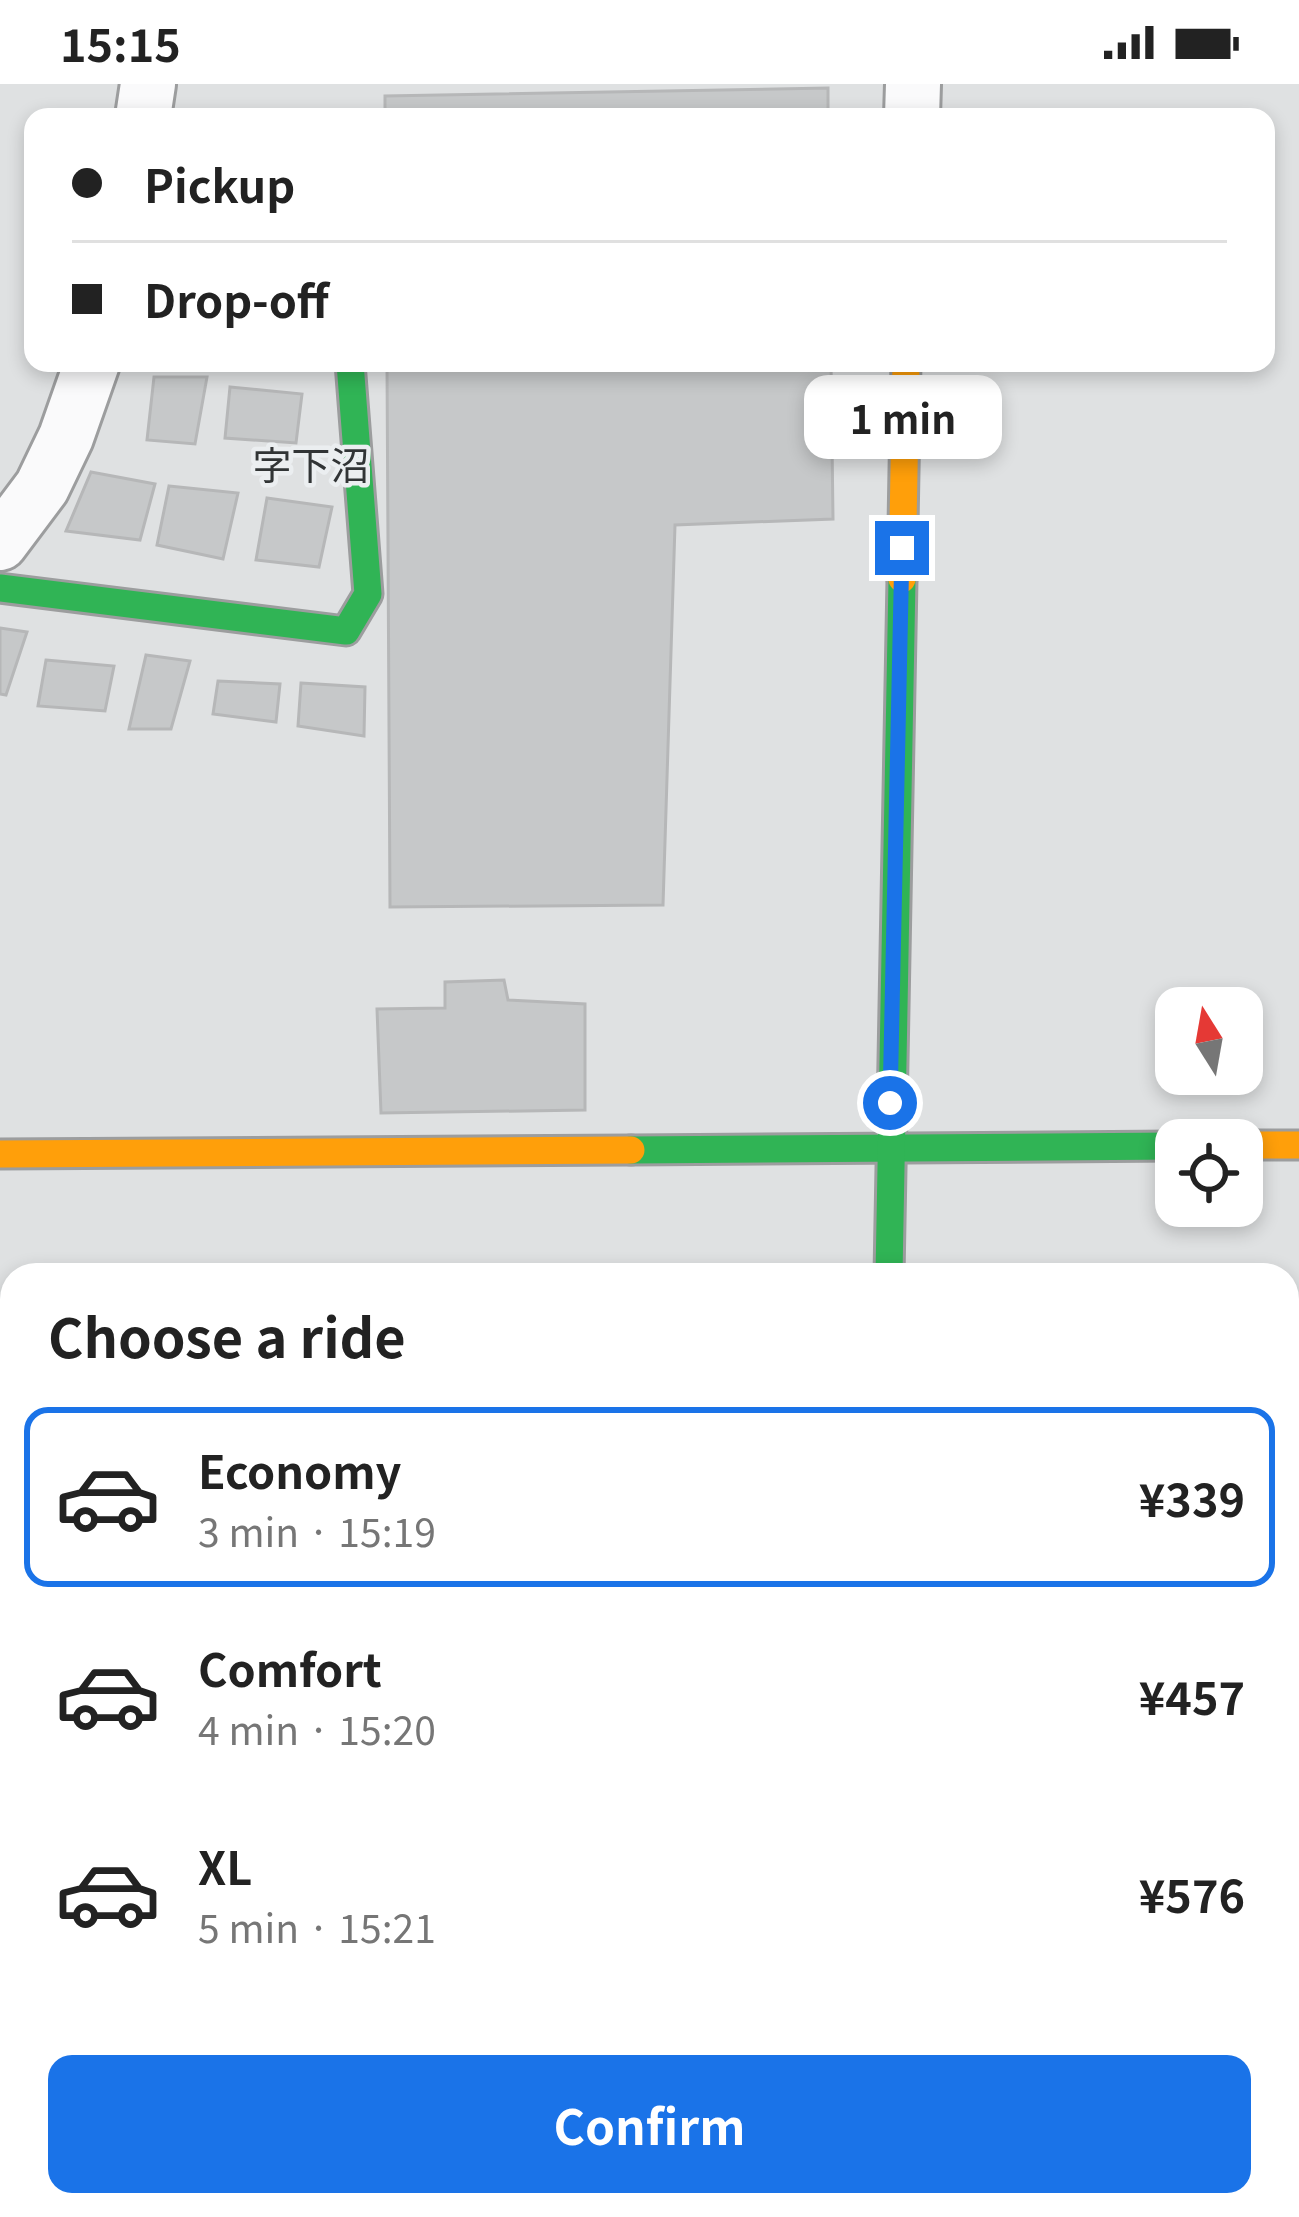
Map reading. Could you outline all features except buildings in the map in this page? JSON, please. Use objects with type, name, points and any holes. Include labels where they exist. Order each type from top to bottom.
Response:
[{"type":"street","points":[[0,543],[42,487],[89,372]]},
{"type":"street","points":[[0,588],[346,631],[368,594],[351,372]]},
{"type":"street","points":[[889,1263],[906,372]]},
{"type":"street","points":[[1263,1145],[1299,1144]]},
{"type":"street","points":[[0,1154],[1155,1146]]},
{"type":"traffic: fast","points":[[0,588],[346,631],[368,594],[351,372]]},
{"type":"traffic: fast","points":[[889,1263],[902,579]]},
{"type":"traffic: fast","points":[[631,1150],[1155,1146]]},
{"type":"traffic: slow","points":[[902,579],[906,372]]},
{"type":"traffic: slow","points":[[1263,1145],[1299,1145]]},
{"type":"traffic: slow","points":[[0,1154],[631,1150]]},
{"type":"district","name":"字下沼","points":[[311,466]]},
{"type":"route","points":[[890,1103],[902,548]]}]
